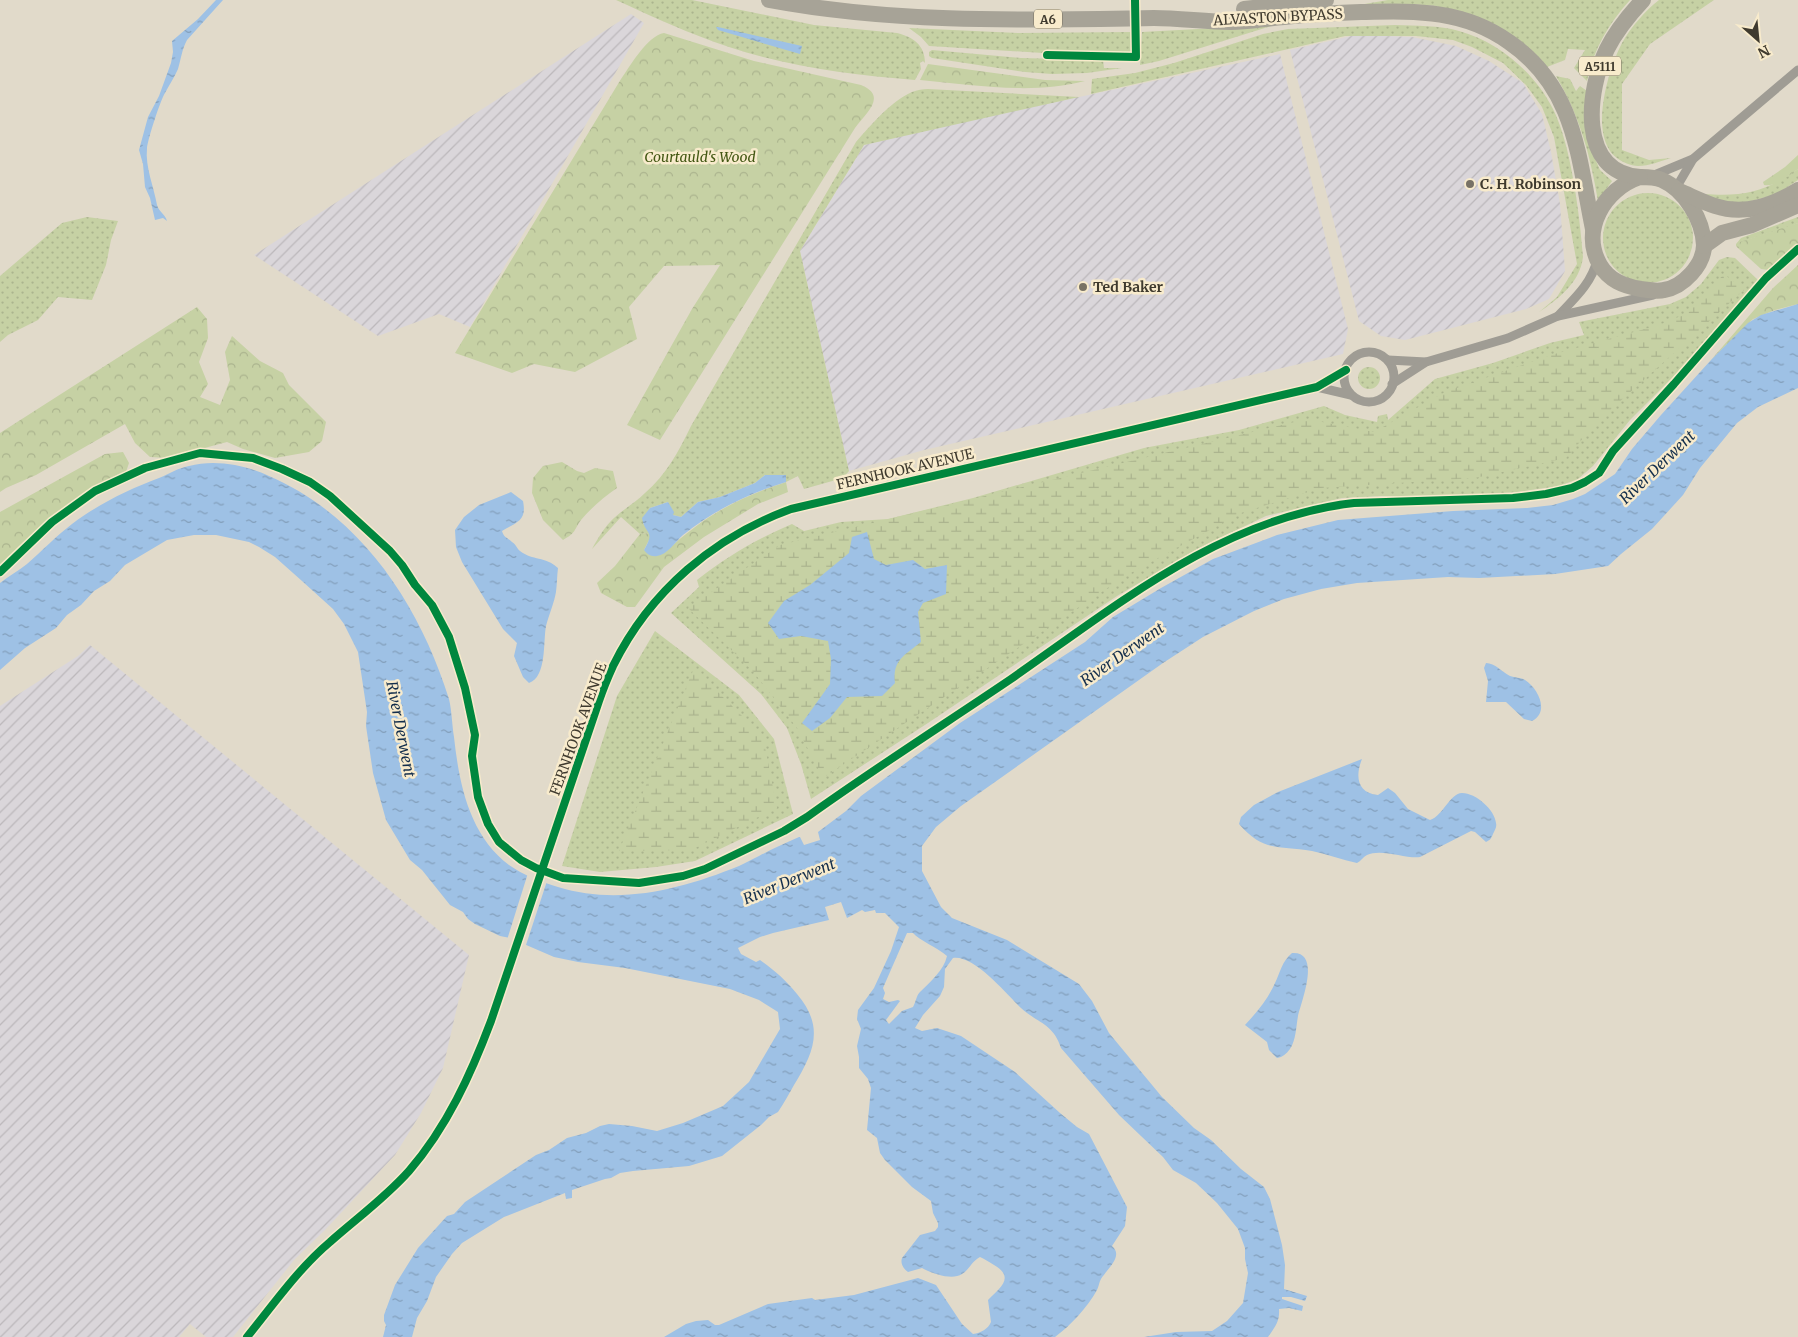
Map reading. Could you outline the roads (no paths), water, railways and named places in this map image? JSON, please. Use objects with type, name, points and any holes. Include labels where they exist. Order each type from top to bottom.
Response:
[{"type":"highway","name":"ALVASTON BYPASS","points":[[769,0],[856,13],[920,18],[989,20],[1176,18],[1232,22],[1309,14],[1401,11],[1433,13],[1467,19],[1489,29],[1523,52],[1545,76],[1559,98],[1568,116],[1575,138],[1593,229]]},
{"type":"highway","points":[[1176,18],[1326,0]]},
{"type":"highway","name":"A5111","points":[[1643,0],[1621,26],[1607,50],[1596,81],[1592,120],[1596,145],[1606,161],[1621,174],[1644,177]]},
{"type":"highway","points":[[1677,190],[1700,223],[1704,246],[1700,259],[1691,275],[1674,287],[1663,291],[1640,289],[1618,283],[1609,277],[1597,259],[1593,229],[1597,214],[1608,197],[1623,184],[1644,177],[1664,181],[1677,190],[1714,206],[1729,210],[1762,207],[1772,204],[1798,190]]},
{"type":"highway","points":[[1704,246],[1722,233],[1752,225],[1798,206]]},
{"type":"street","points":[[1644,177],[1693,159],[1798,70]]},
{"type":"street","points":[[1677,190],[1693,159]]},
{"type":"street","name":"FERNHOOK AVENUE","points":[[1558,316],[1587,284],[1597,259]]},
{"type":"street","name":"FERNHOOK AVENUE","points":[[1317,387],[1351,395],[1358,400],[1372,402],[1385,397],[1390,391],[1392,384],[1426,362],[1508,338],[1558,316],[1601,305],[1647,297],[1663,291]]},
{"type":"street","name":"FERNHOOK AVENUE","points":[[248,1337],[306,1265],[329,1242],[378,1203],[396,1185],[437,1133],[476,1061],[549,845],[613,666],[636,626],[670,584],[702,556],[724,541],[769,517],[791,509],[1317,387],[1346,370],[1352,358],[1363,353],[1375,353],[1388,360],[1426,362]]},
{"type":"street","points":[[1388,360],[1394,374],[1392,384]]},
{"type":"street","points":[[1346,370],[1344,376],[1346,386],[1351,395]]},
{"type":"water","points":[[216,0],[223,0],[185,43],[178,69],[163,97],[150,137],[147,148],[148,170],[157,205],[167,221],[163,218],[155,220],[150,198],[145,187],[143,164],[139,150],[148,117],[159,96],[171,63],[172,41],[198,19]]},
{"type":"water","points":[[716,27],[802,46],[800,54],[718,30]]},
{"type":"water","name":"River Derwent","points":[[1798,304],[1798,388],[1758,407],[1737,423],[1700,468],[1683,495],[1652,529],[1608,566],[1555,574],[1479,578],[1448,577],[1357,583],[1321,589],[1284,599],[1254,611],[1203,637],[1163,663],[961,806],[936,827],[922,846],[922,871],[941,907],[952,918],[1007,940],[1079,984],[1092,1001],[1109,1033],[1162,1097],[1194,1128],[1211,1140],[1241,1169],[1264,1187],[1270,1199],[1282,1245],[1285,1265],[1284,1289],[1307,1296],[1305,1301],[1291,1297],[1282,1297],[1282,1299],[1303,1306],[1302,1311],[1289,1308],[1279,1309],[1278,1320],[1268,1337],[1144,1337],[1176,1332],[1212,1331],[1227,1321],[1243,1303],[1248,1273],[1245,1248],[1238,1229],[1217,1203],[1196,1183],[1173,1170],[1163,1157],[1119,1115],[1061,1048],[1054,1033],[1049,1028],[1021,1008],[999,985],[980,969],[962,959],[953,958],[945,969],[944,987],[940,996],[923,1015],[915,1028],[922,1031],[937,1028],[961,1036],[1015,1072],[1060,1113],[1089,1134],[1127,1207],[1125,1226],[1112,1246],[1116,1254],[1115,1258],[1084,1310],[1055,1337],[664,1337],[686,1324],[708,1320],[715,1325],[719,1325],[768,1304],[854,1295],[918,1278],[936,1285],[962,1324],[973,1334],[984,1330],[991,1322],[988,1300],[1001,1287],[1005,1279],[1001,1270],[994,1265],[980,1257],[964,1272],[953,1277],[936,1274],[922,1268],[908,1272],[902,1264],[902,1258],[920,1235],[935,1231],[938,1223],[933,1213],[931,1201],[912,1187],[885,1160],[880,1153],[877,1138],[867,1130],[871,1088],[868,1079],[859,1068],[857,1046],[861,1029],[857,1019],[858,1010],[874,988],[891,951],[899,927],[885,913],[876,913],[875,910],[865,912],[862,910],[847,918],[841,902],[825,907],[829,920],[760,937],[738,948],[741,954],[756,962],[760,960],[784,980],[806,1006],[814,1029],[814,1040],[807,1062],[778,1112],[769,1117],[722,1156],[689,1166],[620,1173],[611,1178],[572,1190],[572,1198],[566,1199],[565,1193],[504,1217],[462,1243],[452,1254],[436,1277],[427,1301],[417,1318],[412,1337],[383,1337],[386,1325],[384,1315],[395,1285],[418,1248],[447,1216],[454,1214],[465,1202],[536,1155],[549,1150],[567,1138],[609,1124],[657,1131],[683,1123],[723,1106],[749,1082],[780,1029],[778,1012],[759,1000],[730,989],[625,968],[554,957],[475,924],[463,912],[450,905],[422,870],[410,860],[386,820],[373,773],[366,726],[367,712],[358,652],[344,624],[333,609],[275,557],[249,542],[216,535],[194,535],[167,540],[125,565],[110,581],[94,591],[81,605],[67,615],[56,628],[25,648],[0,670],[0,583],[27,564],[66,529],[92,510],[114,498],[181,468],[199,464],[220,463],[250,469],[269,476],[302,493],[332,515],[359,540],[383,568],[404,598],[437,664],[449,699],[459,772],[468,807],[484,839],[495,853],[514,869],[526,875],[552,885],[581,892],[627,895],[673,888],[739,866],[799,837],[804,845],[820,840],[818,832],[846,811],[861,796],[960,723],[1085,642],[1113,617],[1213,559],[1277,535],[1338,520],[1453,511],[1527,508],[1553,505],[1585,494],[1615,474],[1632,449],[1711,360],[1748,323],[1761,315]],"holes":[[[907,933],[913,933],[947,956],[940,971],[919,994],[913,1007],[902,1011],[889,1024],[886,1020],[900,1001],[889,1002],[883,999],[885,993],[883,988]]]},
{"type":"water","points":[[765,475],[786,475],[786,482],[745,497],[719,510],[683,535],[661,555],[651,556],[644,550],[649,539],[649,533],[643,524],[642,518],[650,508],[668,502],[674,512],[673,515],[681,517],[698,502],[720,497],[755,483]]},
{"type":"water","points":[[511,492],[523,501],[524,513],[520,520],[502,531],[504,535],[525,554],[553,564],[558,568],[556,592],[546,626],[541,667],[539,674],[529,683],[523,677],[514,656],[517,643],[503,629],[462,562],[456,547],[455,530],[464,517],[479,505]]},
{"type":"water","points":[[867,532],[874,559],[886,565],[913,560],[925,569],[947,565],[946,594],[923,603],[918,612],[921,642],[898,663],[895,683],[882,696],[847,697],[830,718],[812,731],[802,723],[830,684],[831,659],[828,641],[801,636],[779,639],[768,623],[784,601],[810,585],[849,553],[852,537]]},
{"type":"water","points":[[1486,663],[1530,684],[1540,700],[1540,712],[1537,717],[1532,721],[1524,719],[1506,702],[1486,702],[1488,681],[1484,668]]},
{"type":"water","points":[[1362,759],[1358,777],[1366,791],[1378,795],[1388,788],[1395,793],[1408,809],[1430,820],[1435,818],[1450,800],[1458,794],[1467,794],[1479,799],[1495,818],[1496,827],[1491,838],[1486,842],[1475,832],[1471,831],[1420,857],[1373,853],[1357,863],[1312,851],[1264,844],[1256,840],[1239,824],[1241,817],[1254,805],[1278,792]]},
{"type":"water","points":[[1292,953],[1301,955],[1306,960],[1308,968],[1307,979],[1294,1042],[1286,1054],[1277,1058],[1269,1050],[1267,1042],[1245,1025],[1266,1000],[1284,963]]},
{"type":"place","name":"C. H. Robinson","points":[[1470,184]]},
{"type":"place","name":"Ted Baker","points":[[1083,287]]},
{"type":"park label","name":"Courtauld's Wood","points":[[700,157]]}]
